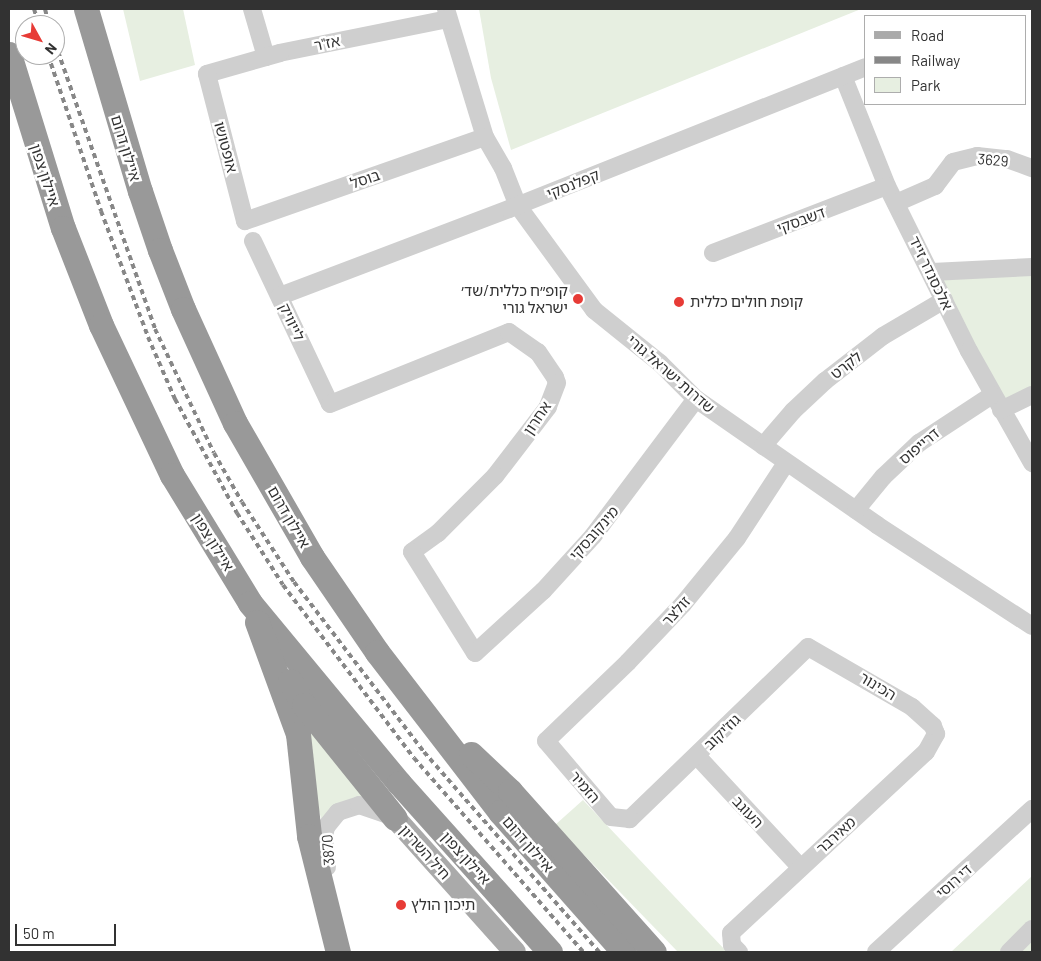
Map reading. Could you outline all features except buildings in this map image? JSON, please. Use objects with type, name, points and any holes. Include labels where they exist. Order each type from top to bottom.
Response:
[{"type":"highway","name":"איילון דרום","points":[[86,9],[140,191],[160,250],[183,309],[235,423],[334,591],[500,812],[624,952]]},
{"type":"highway","name":"איילון צפון","points":[[9,54],[38,155],[101,325],[172,475],[250,603],[399,783],[550,952]]},
{"type":"highway","points":[[250,603],[272,653],[304,705],[395,818]]},
{"type":"highway","points":[[250,603],[298,734],[309,836],[338,952]]},
{"type":"highway","points":[[421,706],[510,792],[654,952]]},
{"type":"main road","name":"חיל השריון","points":[[395,818],[515,952]]},
{"type":"street","points":[[252,9],[266,57]]},
{"type":"street","name":"אז\"ר","points":[[206,74],[266,57],[447,14]]},
{"type":"street","name":"שדרות ישראל גורי","points":[[447,14],[485,137],[503,168],[518,206],[594,310],[660,363],[696,399],[786,463],[1032,626]]},
{"type":"street","name":"קפלנסקי","points":[[280,296],[518,206],[864,67]]},
{"type":"street","name":"אופטושו","points":[[206,74],[244,221]]},
{"type":"street","name":"אלכסנדר זייד","points":[[843,76],[887,186],[932,272],[992,395],[1032,463]]},
{"type":"street","name":"בוסל","points":[[244,221],[485,137]]},
{"type":"street","name":"3629","points":[[896,202],[935,186],[953,162],[977,156],[1007,159],[1032,168]]},
{"type":"street","name":"דשבסקי","points":[[713,252],[887,186]]},
{"type":"street","name":"לייוויק","points":[[253,241],[330,404]]},
{"type":"street","points":[[932,272],[1032,267]]},
{"type":"street","name":"לקרט","points":[[763,446],[792,411],[825,381],[883,336],[944,300]]},
{"type":"street","name":"אחרון","points":[[330,404],[509,332],[538,352],[555,376],[557,383],[548,407],[495,476],[438,533],[412,552]]},
{"type":"street","name":"דרייפוס","points":[[856,510],[883,477],[919,443],[992,395]]},
{"type":"street","points":[[1001,410],[1032,395]]},
{"type":"street","name":"מינקובסקי","points":[[412,552],[475,653],[543,591],[593,536],[696,399]]},
{"type":"street","name":"זולצר","points":[[546,741],[628,662],[683,604],[737,538],[786,463]]},
{"type":"street","name":"הכינור","points":[[812,647],[912,707],[933,726],[936,734]]},
{"type":"street","name":"גוז'יקוב","points":[[630,819],[768,689],[803,650],[812,647]]},
{"type":"street","name":"מאירבר","points":[[740,952],[732,944],[731,932],[926,752],[936,734]]},
{"type":"street","name":"הזמיר","points":[[546,741],[611,817],[620,820],[630,819]]},
{"type":"street","name":"העוגב","points":[[696,756],[800,867]]},
{"type":"street","name":"3870","points":[[350,952],[325,858],[326,827],[338,812],[359,805],[381,810],[395,818]]},
{"type":"street","name":"די רוסי","points":[[876,952],[1032,810]]},
{"type":"street","points":[[1009,952],[1032,929]]},
{"type":"green space","points":[[123,9],[183,9],[195,65],[140,81]]},
{"type":"green space","points":[[479,9],[861,9],[511,150],[491,78]]},
{"type":"green space","points":[[1032,273],[1032,391],[1003,407],[937,278]]},
{"type":"green space","points":[[310,729],[373,800],[322,822],[312,785]]},
{"type":"green space","points":[[583,800],[727,952],[678,952],[555,825]]},
{"type":"green space","points":[[1032,876],[1032,952],[951,952]]},
{"type":"railway","points":[[34,9],[36,15]]},
{"type":"railway","points":[[45,9],[46,15]]},
{"type":"railway","points":[[51,65],[101,211],[148,337],[175,399],[237,513],[283,585],[414,758],[583,952]]},
{"type":"railway","points":[[63,65],[155,329],[214,453],[242,502],[294,582],[424,752],[599,952]]},
{"type":"place","name":"קופ״ח כללית/שד׳ ישראל גורי","points":[[578,299]]},
{"type":"place","name":"קופת חולים כללית","points":[[679,302]]},
{"type":"place","name":"תיכון הולץ","points":[[401,905]]}]
